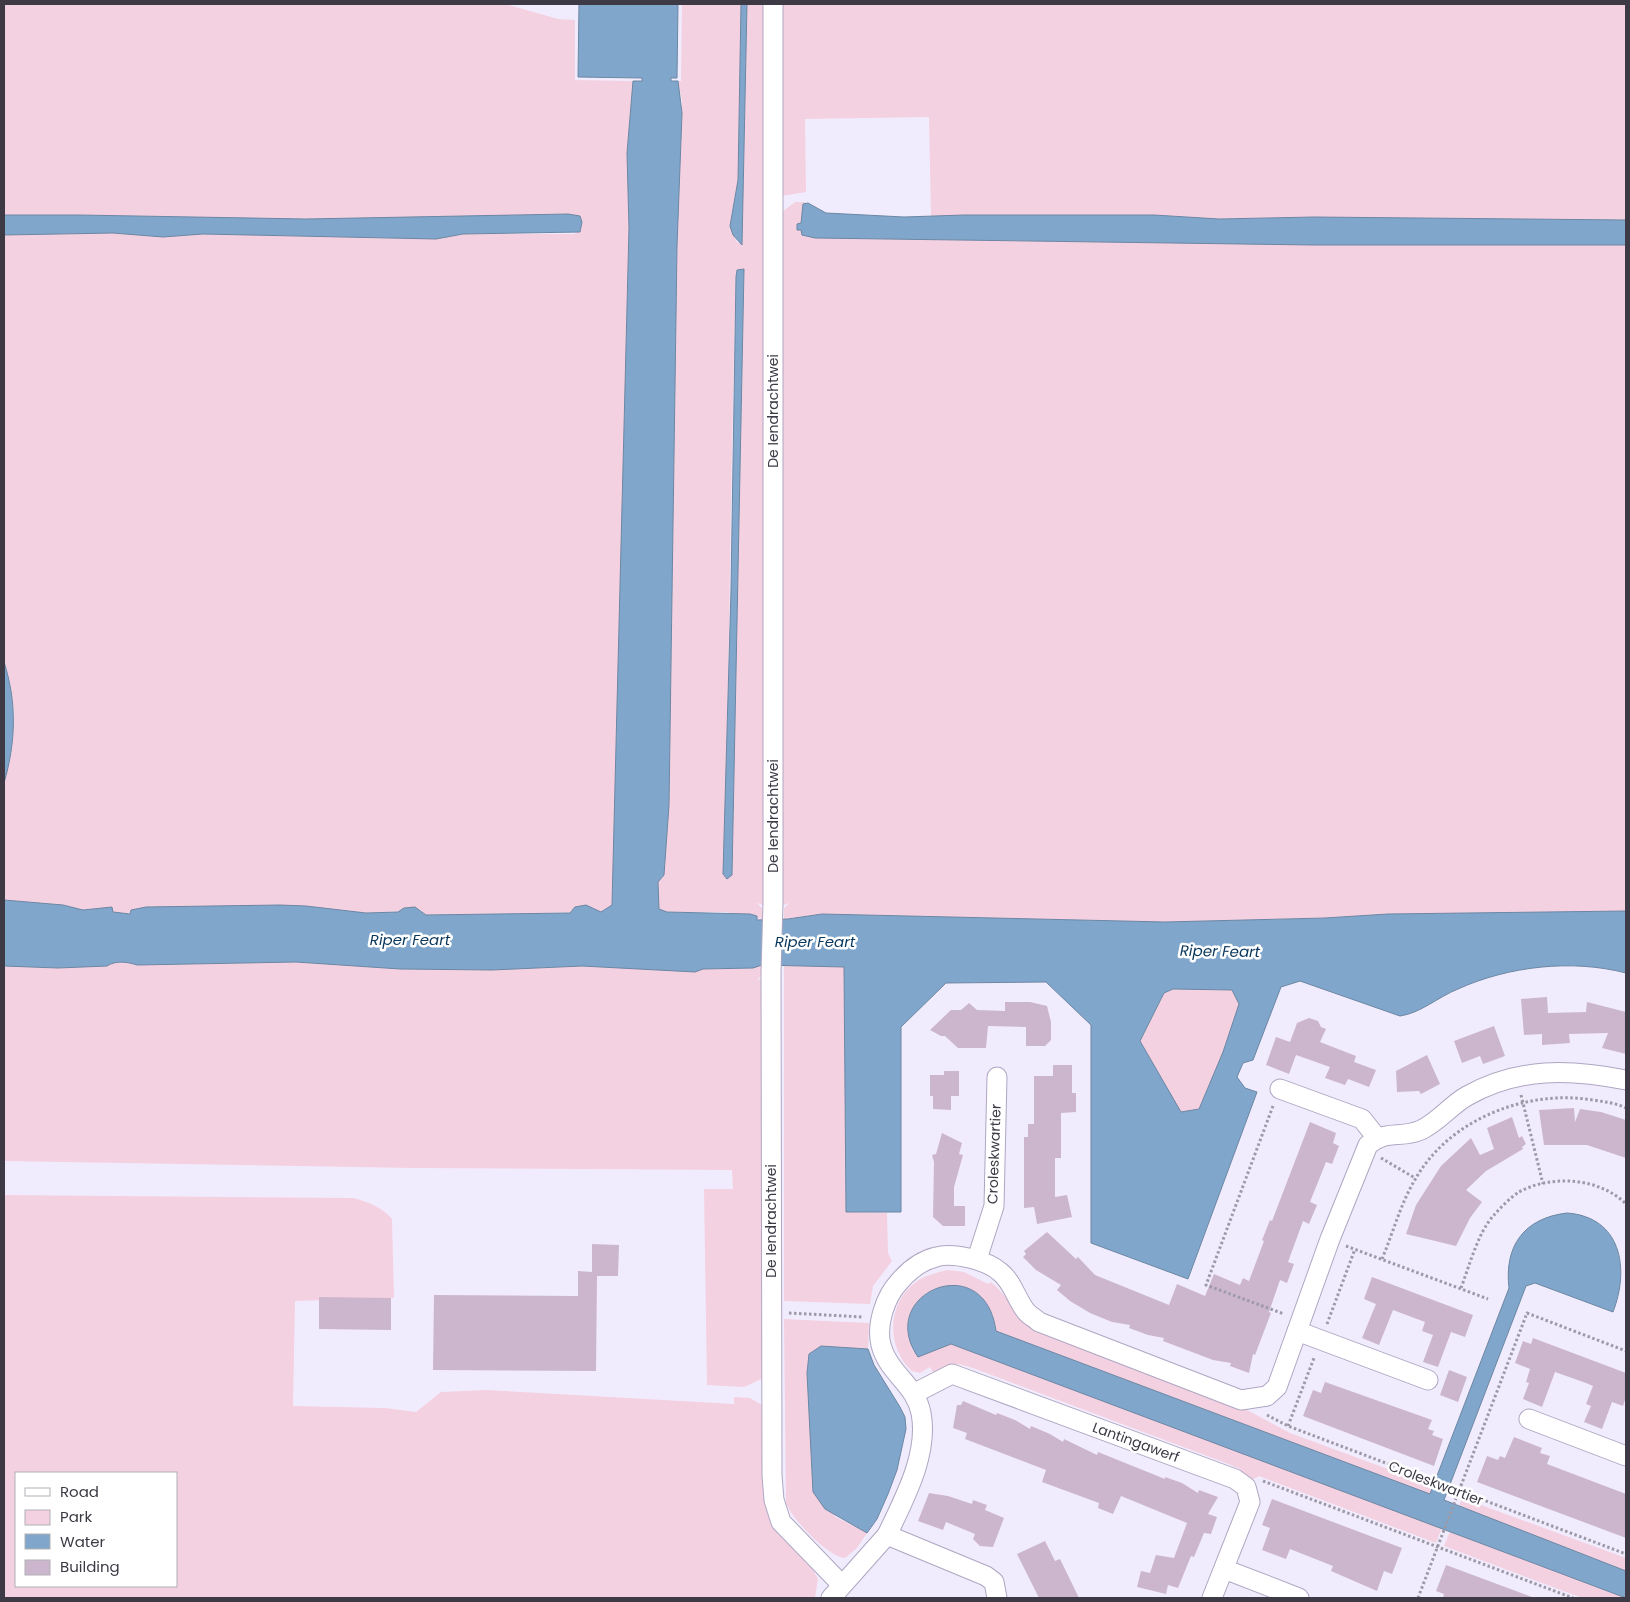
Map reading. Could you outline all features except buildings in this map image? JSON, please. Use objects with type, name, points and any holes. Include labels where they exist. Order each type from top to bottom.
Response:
[{"type":"street","name":"De Iendrachtwei","points":[[773,4],[771,1312],[774,1500],[781,1522],[837,1591]]},
{"type":"street","points":[[837,1591],[887,1535],[910,1484],[921,1445],[921,1413],[915,1393],[888,1365],[881,1344],[881,1318],[892,1289],[910,1268],[936,1256],[977,1259],[1001,1272],[1025,1311],[1039,1322],[1241,1400],[1256,1399],[1267,1396],[1276,1387],[1330,1239],[1368,1146],[1377,1138],[1387,1134],[1407,1135],[1423,1129],[1467,1096],[1516,1077],[1575,1071],[1626,1080]]},
{"type":"street","name":"Croleskwartier","points":[[977,1259],[994,1206],[997,1077]]},
{"type":"street","points":[[1280,1088],[1362,1119],[1377,1138]]},
{"type":"street","points":[[1299,1326],[1428,1380]]},
{"type":"street","name":"Lantingawerf","points":[[915,1393],[952,1374],[1235,1479],[1246,1487]]},
{"type":"street","points":[[1529,1419],[1626,1456]]},
{"type":"street","points":[[1212,1598],[1250,1502],[1246,1487]]},
{"type":"street","points":[[887,1535],[986,1576],[994,1582],[997,1598]]},
{"type":"street","points":[[1224,1569],[1299,1598]]},
{"type":"path","points":[[1516,1077],[1543,1184]]},
{"type":"path","points":[[1280,1088],[1206,1285],[1299,1326]]},
{"type":"path","points":[[1382,1259],[1416,1178],[1435,1152],[1458,1132],[1490,1113],[1523,1103],[1551,1098],[1580,1098],[1618,1104],[1626,1108]]},
{"type":"path","points":[[1365,1153],[1387,1160],[1416,1178]]},
{"type":"path","points":[[1461,1288],[1476,1248],[1492,1216],[1519,1192],[1553,1181],[1587,1182],[1620,1198],[1626,1204]]},
{"type":"path","points":[[1330,1239],[1488,1299]]},
{"type":"path","points":[[771,1312],[881,1318]]},
{"type":"path","points":[[1418,1598],[1527,1313],[1626,1351]]},
{"type":"path","name":"Croleskwartier","points":[[1256,1399],[1263,1413],[1288,1426],[1626,1554]]},
{"type":"path","points":[[1246,1487],[1258,1480],[1263,1481],[1573,1598]]},
{"type":"green space","points":[[4,4],[505,4],[558,19],[575,20],[575,80],[633,81],[627,153],[629,228],[612,905],[601,912],[425,915],[421,910],[366,913],[306,906],[192,906],[117,914],[113,912],[112,907],[83,910],[63,905],[4,900],[4,783],[11,756],[14,712],[10,681],[4,662],[4,235],[113,233],[163,237],[203,234],[436,239],[463,234],[575,234],[580,216],[306,219],[4,215]]},
{"type":"green space","points":[[682,4],[741,4],[738,180],[731,217],[731,231],[737,242],[742,244],[747,4],[766,4],[766,906],[757,903],[762,908],[762,919],[726,912],[667,912],[659,909],[658,882],[664,875],[669,805],[677,246],[682,101],[678,81],[681,81]],"holes":[[[737,270],[744,270],[732,875],[727,879],[723,874],[736,277]]]},
{"type":"green space","points":[[781,4],[1626,4],[1626,220],[1314,217],[1219,219],[1154,215],[931,216],[929,117],[805,119],[806,192],[782,196]]},
{"type":"green space","points":[[795,202],[806,202],[803,204],[802,224],[797,230],[801,230],[815,238],[1313,245],[1626,245],[1626,911],[1388,914],[1325,918],[1165,922],[822,914],[784,919],[784,908],[789,903],[781,906],[782,212]]},
{"type":"green space","points":[[129,962],[137,965],[296,962],[400,969],[492,970],[582,966],[695,972],[703,969],[753,968],[762,965],[762,975],[757,980],[766,978],[764,1378],[744,1387],[707,1385],[704,1189],[733,1189],[732,1170],[414,1168],[4,1161],[4,966],[58,968],[107,966],[112,963]]},
{"type":"green space","points":[[784,965],[844,967],[846,1212],[887,1213],[888,1253],[892,1261],[873,1286],[870,1304],[784,1301]]},
{"type":"green space","points":[[1173,989],[1233,990],[1239,1004],[1223,1052],[1199,1109],[1181,1112],[1140,1041],[1164,993]]},
{"type":"green space","points":[[4,1195],[353,1198],[364,1201],[384,1211],[392,1219],[394,1298],[295,1301],[293,1406],[385,1408],[416,1412],[441,1392],[487,1390],[734,1404],[734,1397],[750,1398],[767,1408],[777,1533],[813,1570],[818,1579],[815,1598],[4,1598]]},
{"type":"green space","points":[[948,1270],[964,1272],[988,1284],[991,1282],[1023,1320],[1036,1332],[1247,1410],[1290,1433],[1434,1486],[1430,1494],[996,1331],[988,1306],[981,1297],[962,1287],[939,1288],[926,1293],[907,1328],[912,1349],[918,1357],[951,1344],[1442,1527],[1436,1543],[1259,1476],[1250,1481],[1240,1469],[1226,1463],[973,1368],[959,1364],[933,1372],[930,1367],[920,1373],[912,1371],[903,1361],[897,1349],[893,1324],[896,1311],[908,1289],[919,1280]]},
{"type":"green space","points":[[784,1319],[869,1323],[868,1349],[821,1346],[809,1354],[807,1373],[813,1492],[836,1517],[867,1533],[857,1548],[845,1558],[829,1551],[811,1536],[795,1518],[786,1503]]},
{"type":"green space","points":[[1462,1498],[1626,1558],[1626,1571],[1459,1506]]},
{"type":"green space","points":[[1450,1531],[1626,1598],[1582,1598],[1444,1546]]},
{"type":"water","name":"Riper Feart","points":[[579,4],[678,4],[677,78],[671,78],[671,81],[678,81],[682,113],[677,246],[669,805],[664,875],[658,882],[659,909],[667,912],[750,914],[757,916],[757,920],[788,919],[822,914],[1165,922],[1325,918],[1388,914],[1626,911],[1626,973],[1584,966],[1541,967],[1519,970],[1478,981],[1451,992],[1415,1012],[1400,1016],[1300,981],[1281,987],[1253,1060],[1243,1063],[1237,1077],[1245,1088],[1257,1092],[1188,1279],[1091,1243],[1091,1025],[1046,982],[946,983],[901,1027],[901,1212],[846,1212],[844,967],[762,965],[753,968],[703,969],[695,972],[582,966],[492,970],[400,969],[296,962],[137,965],[122,962],[107,966],[58,968],[4,966],[4,900],[63,905],[83,910],[112,907],[113,912],[130,914],[131,910],[146,907],[280,905],[366,913],[398,912],[404,908],[415,907],[426,915],[570,913],[575,907],[586,905],[601,912],[612,905],[629,228],[627,153],[633,81],[642,81],[642,78],[578,77]],"holes":[[[1173,989],[1232,990],[1239,1004],[1223,1052],[1199,1109],[1181,1112],[1140,1041],[1164,993]]]},
{"type":"water","points":[[741,4],[747,4],[742,245],[733,235],[730,226],[738,180]]},
{"type":"water","points":[[808,203],[826,213],[904,217],[964,215],[1154,215],[1219,219],[1314,217],[1626,220],[1626,245],[1313,245],[815,238],[802,235],[801,230],[797,230],[797,224],[801,223],[803,204]]},
{"type":"water","points":[[568,214],[580,216],[582,222],[580,232],[463,234],[436,239],[203,234],[163,237],[113,233],[4,235],[4,215],[306,219]]},
{"type":"water","points":[[744,269],[732,875],[727,879],[723,874],[731,590],[736,277],[737,270]]},
{"type":"water","points":[[4,662],[13,707],[13,737],[4,783]]},
{"type":"water","points":[[1567,1213],[1585,1217],[1599,1224],[1610,1234],[1617,1248],[1621,1279],[1613,1312],[1535,1283],[1526,1286],[1444,1500],[1626,1571],[1626,1598],[951,1344],[918,1357],[908,1334],[910,1314],[920,1298],[936,1288],[955,1285],[973,1291],[988,1305],[996,1331],[1430,1494],[1509,1288],[1508,1273],[1514,1247],[1528,1228],[1552,1216]]},
{"type":"water","points":[[821,1346],[868,1349],[874,1365],[905,1417],[906,1429],[897,1470],[877,1519],[867,1533],[825,1509],[813,1492],[807,1373],[809,1354]]}]
